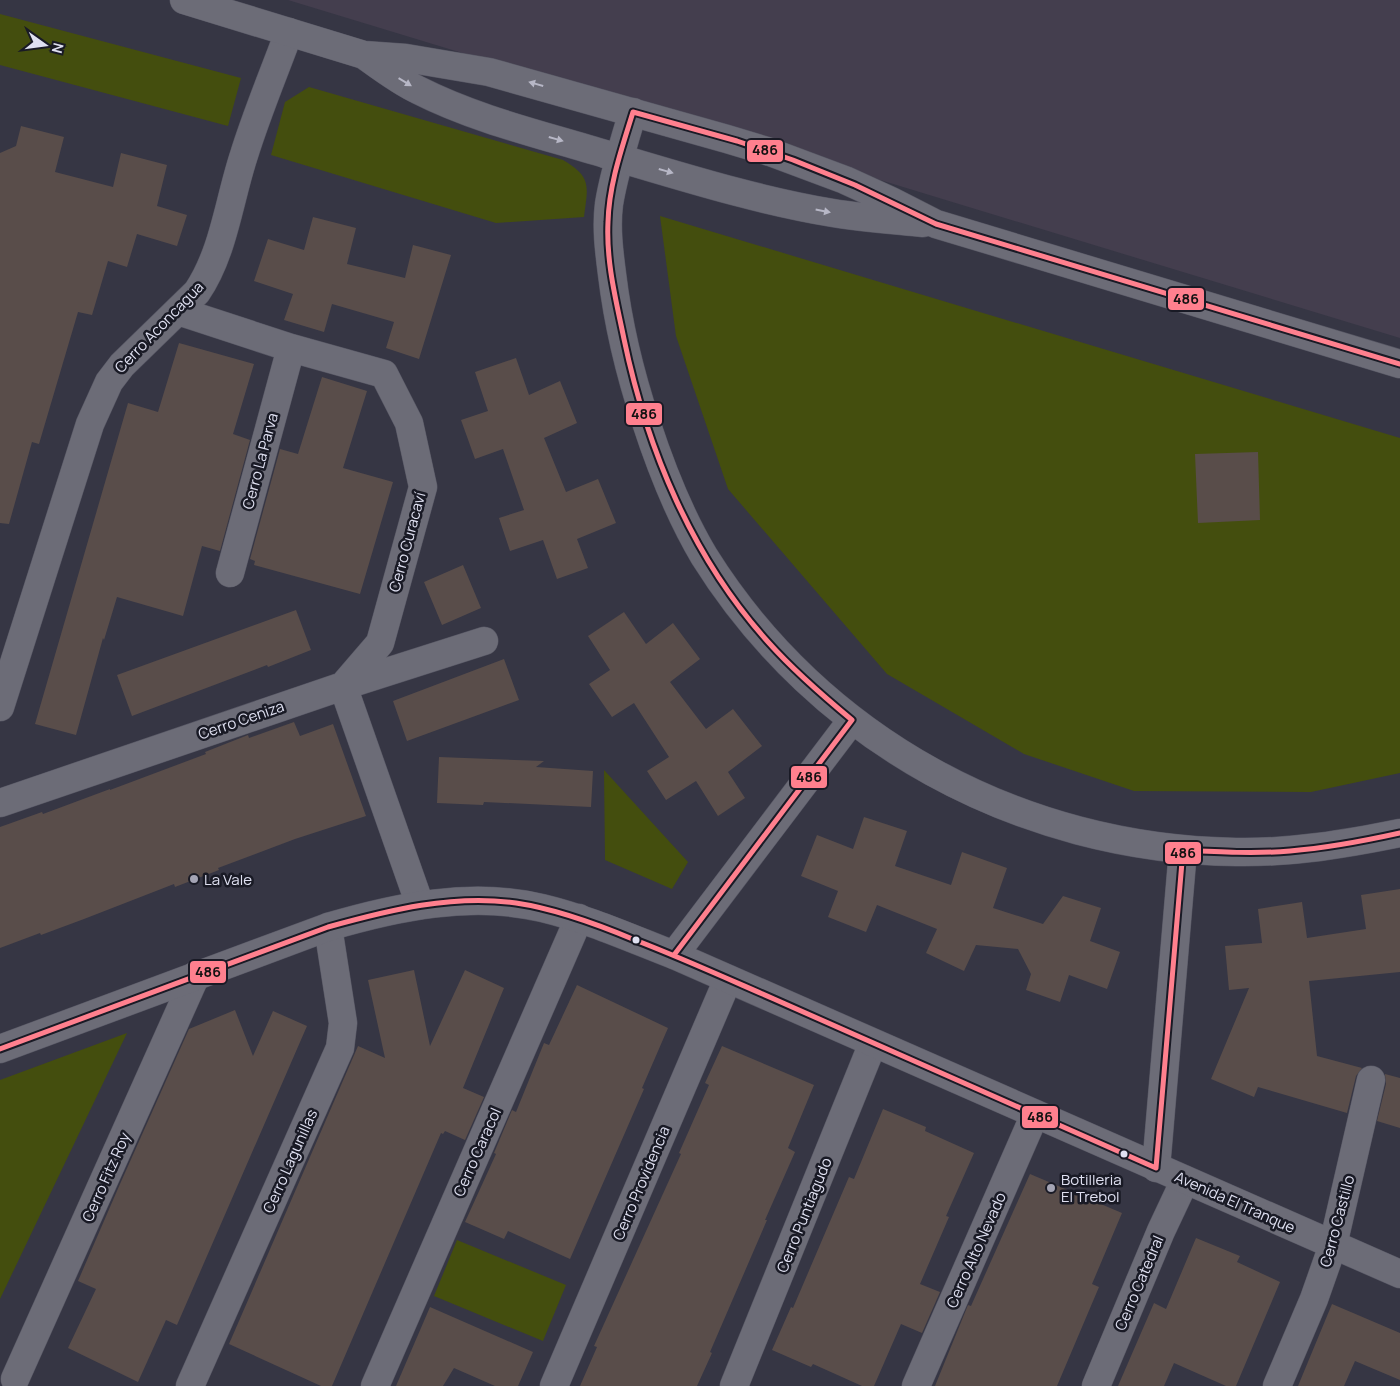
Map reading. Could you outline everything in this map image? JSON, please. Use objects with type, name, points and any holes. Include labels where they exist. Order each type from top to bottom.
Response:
[{"type":"street","points":[[184,0],[364,55],[406,58],[489,72],[770,152],[808,165],[884,197],[936,224]]},
{"type":"street","name":"Cerro Aconcagua","points":[[0,707],[98,403],[109,382],[122,365],[178,311],[202,284],[215,258],[244,154],[289,32]]},
{"type":"street","points":[[364,55],[390,74],[458,109],[619,158],[782,203],[834,213],[936,224],[1400,364]]},
{"type":"street","points":[[633,112],[619,158],[609,207],[609,248],[614,294],[624,346],[637,396],[656,452],[678,507],[703,554],[733,599],[766,640],[808,683],[852,720],[902,756],[956,785],[1013,810],[1068,829],[1125,842],[1183,850],[1238,852],[1292,851],[1345,844],[1400,833]]},
{"type":"street","name":"Cerro Curacaví","points":[[178,311],[291,348],[384,374],[409,423],[423,487],[380,643],[343,686]]},
{"type":"street","name":"Cerro La Parva","points":[[230,573],[291,348]]},
{"type":"street","name":"Cerro Ceniza","points":[[0,803],[343,686],[484,641]]},
{"type":"street","points":[[343,686],[420,905]]},
{"type":"street","points":[[674,955],[852,720]]},
{"type":"street","points":[[1156,1168],[1183,850]]},
{"type":"street","name":"Avenida El Tranque","points":[[0,1049],[196,975],[328,927],[373,913],[420,905],[459,902],[499,902],[539,908],[579,918],[674,955],[1400,1274]]},
{"type":"street","name":"Cerro Caracol","points":[[375,1386],[579,918]]},
{"type":"street","name":"Cerro Lagunillas","points":[[190,1386],[340,1048],[343,1023],[342,1010],[328,927]]},
{"type":"street","name":"Cerro Fitz Roy","points":[[14,1377],[196,975]]},
{"type":"street","name":"Cerro Providencia","points":[[554,1386],[728,979]]},
{"type":"street","name":"Cerro Puntiagudo","points":[[734,1386],[873,1043]]},
{"type":"street","name":"Cerro Castillo","points":[[1277,1386],[1314,1299],[1333,1245],[1371,1080]]},
{"type":"street","name":"Cerro Alto Nevado","points":[[916,1386],[1035,1114]]},
{"type":"street","name":"Cerro Catedral","points":[[1096,1386],[1161,1231],[1185,1180]]},
{"type":"shaded area","points":[[288,0],[1400,0],[1400,338]]},
{"type":"green space","points":[[0,14],[241,78],[228,126],[0,65]]},
{"type":"green space","points":[[309,87],[563,160],[579,172],[586,183],[584,217],[496,223],[271,155],[285,102]]},
{"type":"green space","points":[[660,216],[1400,438],[1400,773],[1311,792],[1134,791],[1024,754],[887,674],[728,489],[676,336]]},
{"type":"green space","points":[[604,770],[688,862],[672,889],[605,860]]},
{"type":"green space","points":[[127,1033],[0,1299],[0,1080]]},
{"type":"green space","points":[[457,1240],[566,1285],[543,1341],[434,1296]]},
{"type":"building","points":[[21,126],[64,137],[55,172],[113,187],[121,153],[167,165],[157,206],[187,215],[177,246],[137,234],[127,267],[108,261],[92,315],[78,312],[39,444],[32,442],[9,524],[0,523],[0,153],[16,146]]},
{"type":"building","points":[[313,217],[356,228],[347,264],[405,278],[413,245],[451,255],[419,359],[386,348],[394,322],[332,304],[324,332],[284,320],[293,294],[254,281],[268,239],[304,250]]},
{"type":"building","points":[[179,343],[254,364],[233,434],[250,440],[220,551],[202,546],[183,616],[117,597],[104,640],[103,638],[76,735],[35,724],[128,403],[158,412]]},
{"type":"building","points":[[516,358],[529,395],[560,381],[577,423],[544,438],[566,492],[598,479],[616,523],[577,539],[588,568],[557,579],[543,540],[510,551],[499,518],[524,510],[503,449],[475,459],[461,420],[488,411],[475,372]]},
{"type":"building","points":[[322,377],[367,391],[343,468],[393,482],[360,594],[254,565],[255,561],[250,559],[280,449],[298,454]]},
{"type":"building","points":[[1258,452],[1260,520],[1198,523],[1195,454]]},
{"type":"building","points":[[463,565],[481,608],[442,625],[424,582]]},
{"type":"building","points":[[296,610],[311,650],[132,716],[117,675]]},
{"type":"building","points":[[624,612],[646,644],[673,623],[700,659],[670,682],[706,729],[733,709],[762,746],[728,772],[745,798],[718,816],[696,781],[666,800],[647,771],[669,757],[634,703],[612,717],[589,684],[610,670],[588,636]]},
{"type":"building","points":[[504,659],[519,700],[407,741],[393,701]]},
{"type":"building","points":[[294,722],[300,736],[333,724],[366,816],[295,839],[218,868],[219,870],[175,887],[174,884],[41,935],[40,933],[0,948],[0,827],[110,790],[206,754],[205,752],[248,735],[249,738]]},
{"type":"building","points":[[439,757],[544,761],[536,767],[593,771],[591,807],[484,802],[483,805],[437,803]]},
{"type":"building","points":[[864,817],[907,831],[895,866],[951,885],[962,852],[1007,868],[993,908],[1043,924],[1063,896],[1101,908],[1090,941],[1120,952],[1107,989],[1069,975],[1060,1002],[1026,990],[1031,974],[1018,949],[976,945],[964,971],[926,953],[937,929],[877,905],[866,932],[828,917],[838,891],[801,876],[817,835],[853,849]]},
{"type":"building","points":[[1400,889],[1400,972],[1309,981],[1317,1056],[1362,1068],[1356,1076],[1347,1113],[1258,1087],[1254,1097],[1211,1079],[1249,988],[1229,990],[1225,946],[1262,943],[1258,909],[1302,902],[1307,938],[1366,929],[1361,895]]},
{"type":"building","points":[[414,970],[430,1046],[465,970],[504,988],[463,1088],[484,1097],[465,1140],[445,1131],[443,1134],[441,1133],[332,1386],[321,1386],[229,1344],[358,1046],[385,1058],[368,980]]},
{"type":"building","points":[[577,985],[668,1028],[642,1088],[644,1089],[570,1259],[508,1231],[504,1239],[465,1222],[496,1154],[494,1153],[512,1110],[516,1112],[544,1043],[549,1045]]},
{"type":"building","points":[[235,1010],[253,1056],[273,1011],[307,1026],[177,1325],[166,1320],[138,1382],[68,1348],[96,1289],[78,1281],[189,1029]]},
{"type":"building","points":[[722,1046],[814,1085],[788,1148],[795,1152],[710,1352],[712,1353],[697,1386],[580,1386],[597,1347],[594,1346],[681,1154],[679,1153],[709,1085],[705,1083]]},
{"type":"building","points":[[1385,1074],[1400,1078],[1400,1128],[1377,1121],[1386,1084]]},
{"type":"building","points":[[883,1109],[926,1127],[925,1131],[974,1153],[946,1216],[949,1217],[920,1284],[940,1292],[922,1333],[901,1324],[874,1386],[862,1386],[813,1364],[811,1367],[772,1350],[791,1307],[793,1308],[849,1177],[854,1179]]},
{"type":"building","points":[[1030,1174],[1122,1213],[1092,1284],[1099,1287],[1057,1386],[935,1386],[968,1305],[971,1306]]},
{"type":"building","points":[[1196,1238],[1240,1256],[1237,1262],[1280,1282],[1236,1386],[1226,1386],[1174,1363],[1164,1386],[1118,1386],[1154,1303],[1166,1309]]},
{"type":"building","points":[[1332,1304],[1400,1333],[1400,1380],[1355,1361],[1344,1386],[1298,1386]]},
{"type":"building","points":[[430,1307],[533,1352],[518,1386],[495,1386],[454,1368],[443,1386],[396,1386]]},
{"type":"transit line","name":"486","points":[[674,955],[852,720],[788,663],[742,610],[717,575],[695,538],[676,500],[660,461],[634,380],[610,266],[608,222],[611,194],[633,112],[737,141],[793,160],[855,185],[936,224],[1400,364]]},
{"type":"transit line","name":"486","points":[[0,1049],[328,927],[421,905],[469,901],[516,903],[547,909],[577,918],[670,954],[1156,1168],[1183,850],[1250,853],[1290,851],[1345,844],[1400,833]]},
{"type":"place","name":"La Vale","points":[[194,879]]},
{"type":"place","name":"Botilleria El Trebol","points":[[1051,1188]]}]
